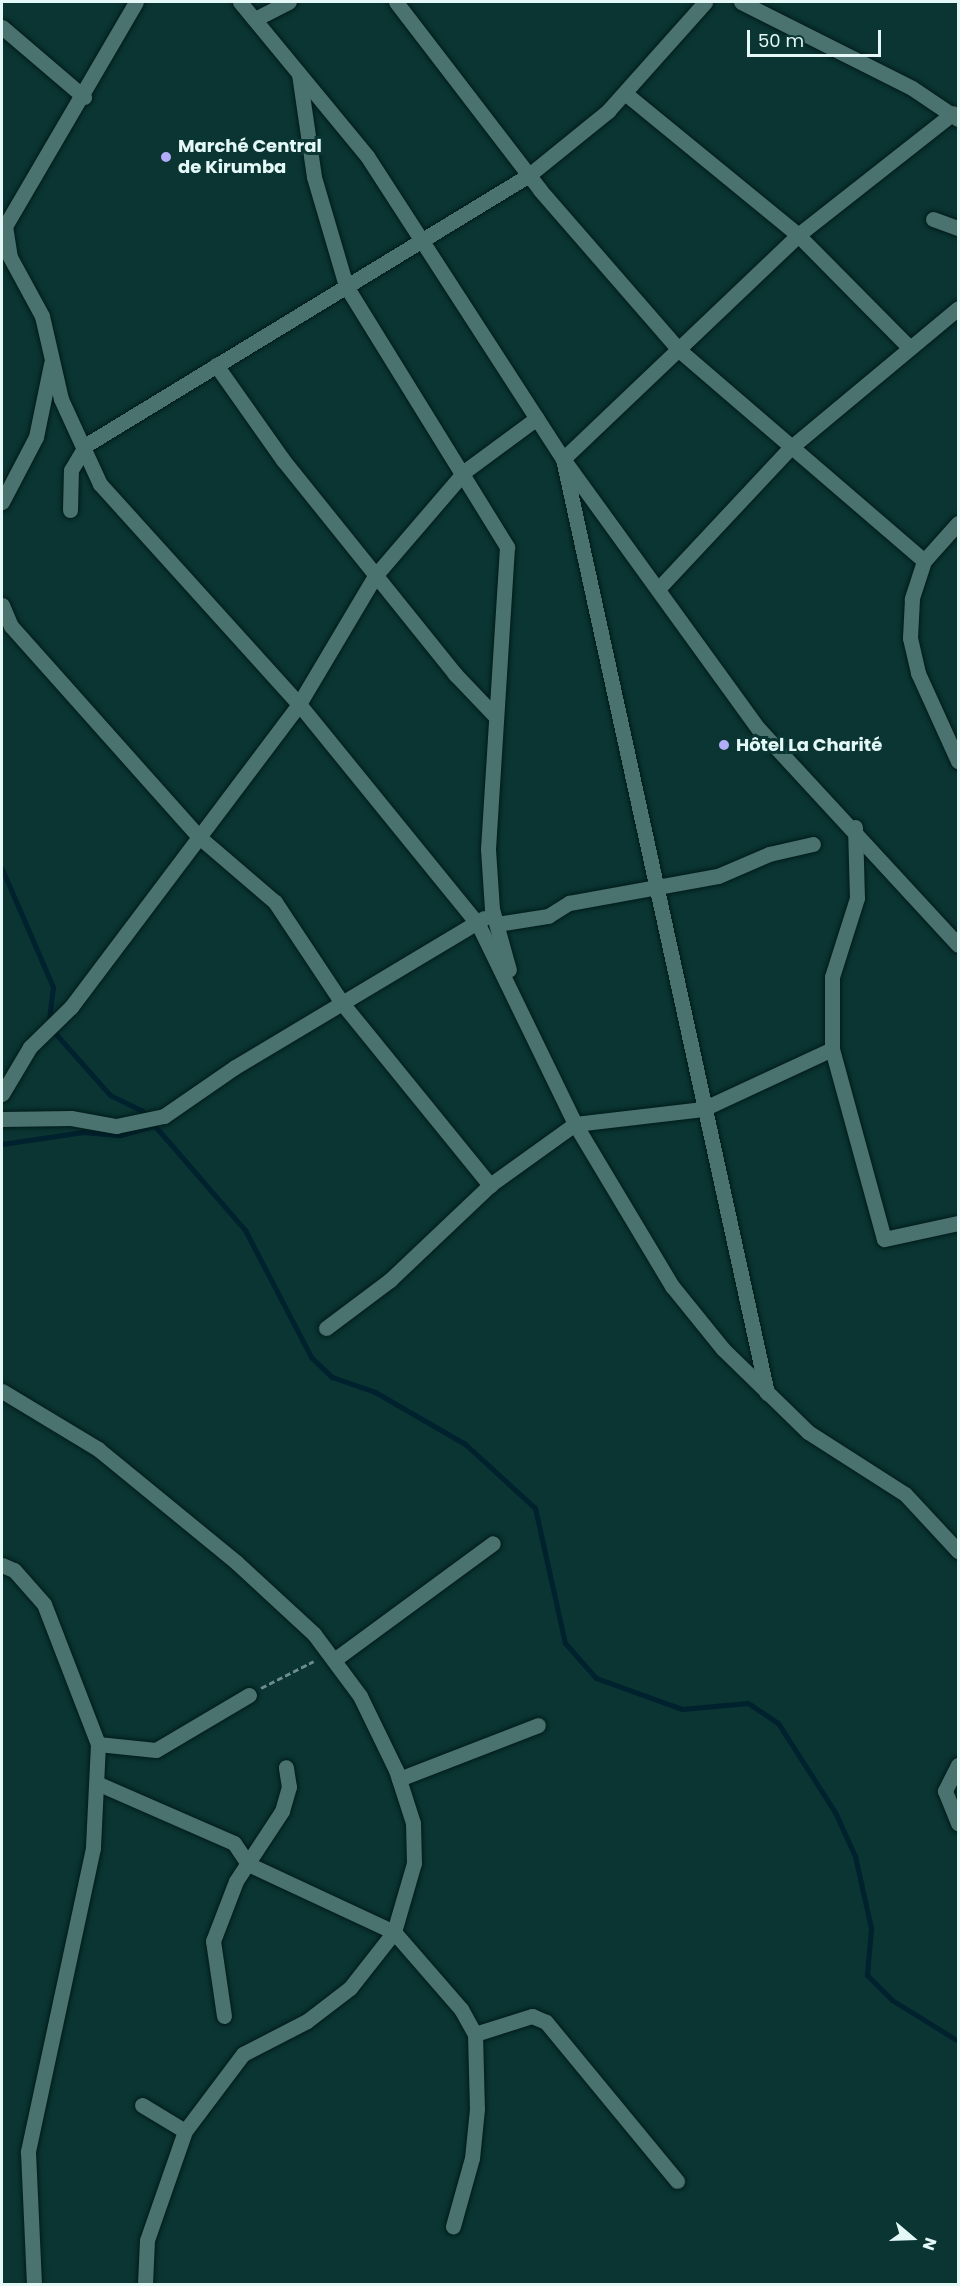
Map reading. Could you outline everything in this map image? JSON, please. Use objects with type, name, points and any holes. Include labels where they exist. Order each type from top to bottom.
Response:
[{"type":"street","points":[[136,2],[84,97],[3,225],[10,257],[42,316],[61,399],[86,445],[100,484],[299,704],[478,924],[516,999],[574,1124],[672,1286],[767,1393],[808,1432],[905,1494],[958,1551]]},
{"type":"street","points":[[240,2],[367,156],[563,459],[758,728],[855,827],[958,945]]},
{"type":"street","points":[[255,19],[289,2]]},
{"type":"street","points":[[396,2],[529,175],[679,350],[789,448],[924,561]]},
{"type":"street","points":[[70,510],[71,470],[86,445],[529,175],[626,94],[705,2]]},
{"type":"street","points":[[563,459],[798,235],[956,116],[741,2]]},
{"type":"street","points":[[2,27],[84,97]]},
{"type":"street","points":[[299,72],[314,177],[346,286],[402,381],[465,471],[507,547],[488,849],[495,917],[516,999]]},
{"type":"street","points":[[626,94],[798,235],[908,346]]},
{"type":"street","points":[[933,219],[958,228]]},
{"type":"street","points":[[658,590],[789,448],[908,346],[958,308]]},
{"type":"street","points":[[2,502],[36,437],[52,362]]},
{"type":"street","points":[[216,365],[375,576],[495,716]]},
{"type":"street","points":[[2,1094],[41,1033],[58,1021],[299,704],[375,576],[465,471],[537,418]]},
{"type":"street","points":[[563,459],[607,640],[656,890],[767,1393]]},
{"type":"street","points":[[958,523],[924,561],[912,599],[910,638],[918,673],[958,761]]},
{"type":"street","points":[[2,605],[11,626],[198,836],[275,902],[342,1003],[490,1185]]},
{"type":"street","points":[[855,827],[857,898],[832,977],[832,1049],[884,1239],[958,1223]]},
{"type":"street","points":[[2,1119],[71,1118],[116,1126],[164,1116],[342,1003],[478,924],[495,917],[548,916],[569,903],[656,890],[813,844]]},
{"type":"street","points":[[326,1328],[390,1280],[490,1185],[574,1124],[703,1109],[832,1049]]},
{"type":"street","points":[[2,1391],[98,1449],[167,1504],[254,1578],[331,1657],[360,1695],[399,1779],[413,1823],[414,1863],[394,1932],[350,1988],[307,2021],[243,2054],[185,2131],[147,2240],[145,2284]]},
{"type":"street","points":[[331,1657],[493,1543]]},
{"type":"street","points":[[2,1565],[14,1570],[44,1604],[98,1744],[99,1784],[62,2012],[28,2152],[34,2284]]},
{"type":"street","points":[[98,1744],[156,1750],[249,1695]]},
{"type":"street","points":[[399,1779],[538,1725]]},
{"type":"street","points":[[958,1766],[945,1791],[958,1824]]},
{"type":"street","points":[[224,2016],[213,1941],[223,1909],[248,1863],[282,1811],[289,1787],[286,1767]]},
{"type":"street","points":[[99,1784],[234,1843],[248,1863],[394,1932],[461,2009],[475,2034],[471,2158],[453,2226]]},
{"type":"street","points":[[475,2034],[532,2016],[546,2022],[677,2181]]},
{"type":"street","points":[[142,2105],[185,2131]]},
{"type":"path","points":[[249,1695],[331,1657]]},
{"type":"waterway","points":[[2,869],[53,987],[48,1025],[110,1095],[141,1110],[245,1230],[311,1357],[332,1377],[375,1392],[465,1444],[535,1508],[565,1643],[596,1678],[682,1709],[748,1703],[778,1723],[835,1812],[855,1856],[871,1928],[867,1975],[892,2000],[958,2041]]},
{"type":"waterway","points":[[2,1144],[83,1132],[120,1135],[154,1126]]},
{"type":"place","name":"Marché Central de Kirumba","points":[[166,157]]},
{"type":"place","name":"Hôtel La Charité","points":[[724,745]]}]
